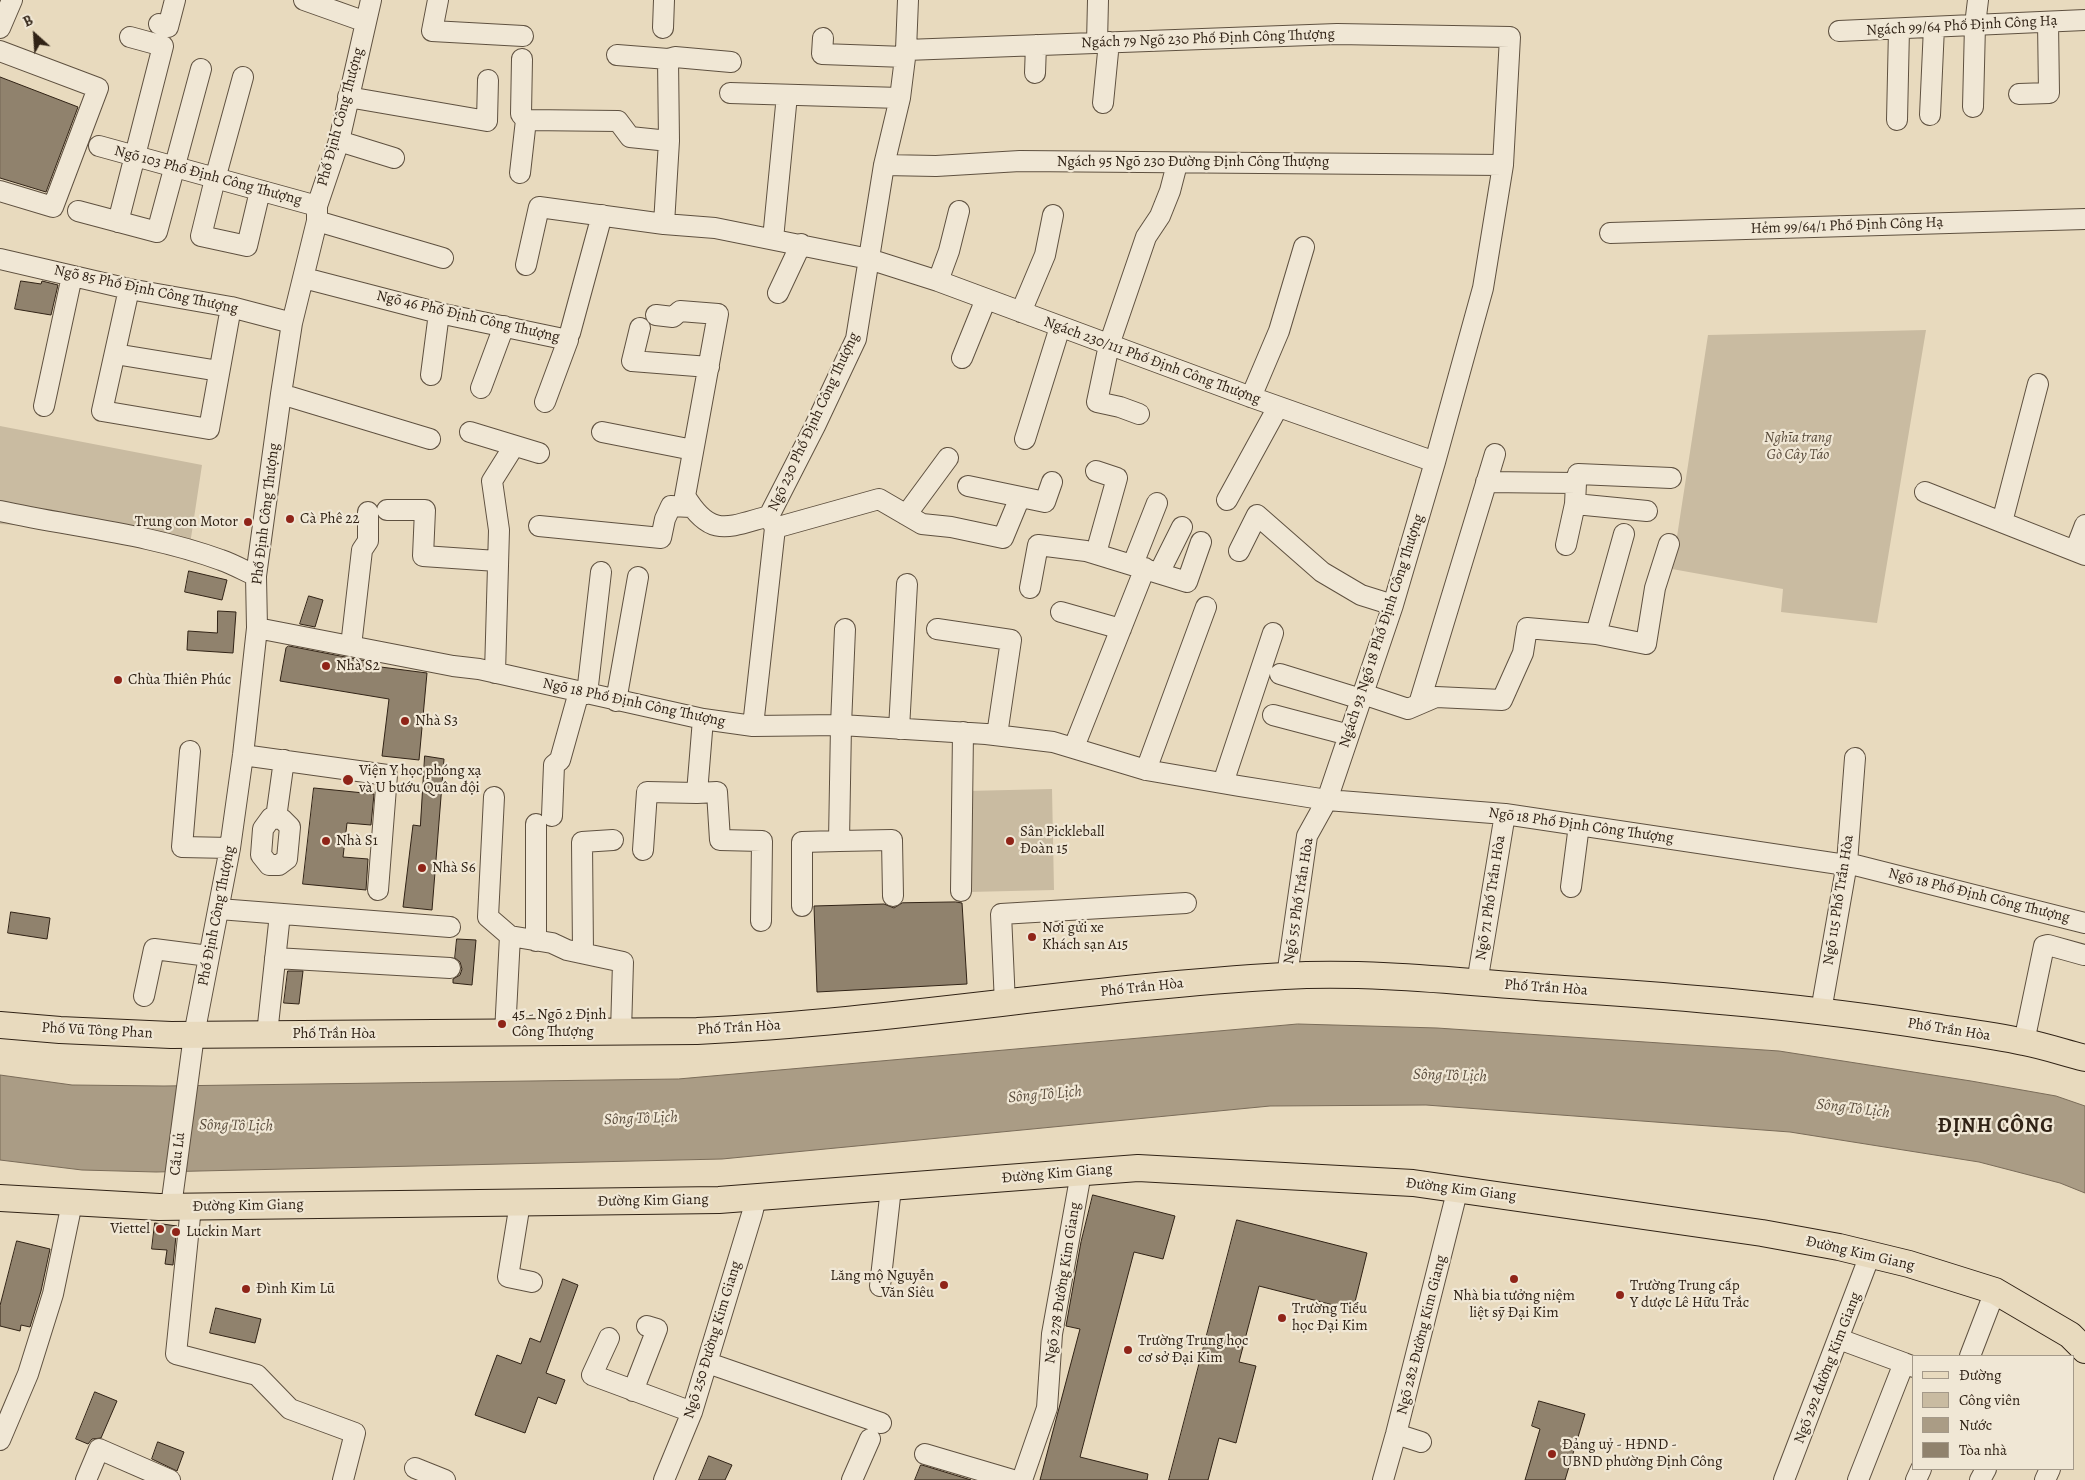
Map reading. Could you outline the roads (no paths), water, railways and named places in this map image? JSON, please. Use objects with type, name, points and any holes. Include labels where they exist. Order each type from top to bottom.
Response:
[{"type":"main road","name":"Phố Trần Hòa","points":[[194,1035],[621,1032],[769,1028],[1191,983],[1287,976],[1407,978],[1654,995],[1820,1011],[2024,1042],[2085,1058]]},
{"type":"main road","name":"Phố Vũ Tông Phan","points":[[0,1025],[60,1030],[194,1035]]},
{"type":"main road","name":"Đường Kim Giang","points":[[0,1198],[72,1203],[179,1199],[520,1203],[756,1198],[1138,1168],[1413,1183],[1762,1233],[1908,1264],[1995,1291],[2070,1335],[2085,1350]]},
{"type":"street","points":[[0,28],[12,0]]},
{"type":"street","points":[[159,24],[168,27],[175,0]]},
{"type":"street","points":[[304,0],[366,22]]},
{"type":"street","name":"Phố Định Công Thượng","points":[[190,1064],[219,909],[243,755],[258,628],[256,576],[292,323],[304,278],[317,213],[338,141],[371,0]]},
{"type":"street","points":[[438,0],[432,31],[524,36]]},
{"type":"street","points":[[663,28],[664,0]]},
{"type":"street","name":"Ngõ 230 Phố Định Công Thượng","points":[[753,726],[772,522],[856,339],[884,165],[900,98],[906,53],[908,0]]},
{"type":"street","points":[[1098,0],[1103,42],[1103,104]]},
{"type":"street","points":[[1973,107],[1975,25],[1978,0]]},
{"type":"street","name":"Ngách 99/64 Phố Định Công Hạ","points":[[1839,31],[2085,20]]},
{"type":"street","points":[[2019,94],[2049,93],[2048,22]]},
{"type":"street","points":[[1930,115],[1934,27]]},
{"type":"street","points":[[1897,120],[1900,29]]},
{"type":"street","name":"Ngách 79 Ngõ 230 Phố Định Công Thượng","points":[[823,38],[822,54],[906,53],[1103,42],[1337,34],[1510,37]]},
{"type":"street","points":[[118,222],[163,46],[130,37]]},
{"type":"street","name":"Ngách 93 Ngõ 18 Phố Định Công Thượng","points":[[1327,800],[1393,605],[1483,288],[1503,164],[1510,37]]},
{"type":"street","points":[[1035,73],[1036,45]]},
{"type":"street","points":[[0,51],[98,88],[53,207],[0,191]]},
{"type":"street","points":[[618,56],[731,62]]},
{"type":"street","points":[[520,173],[526,120],[521,114],[522,59]]},
{"type":"street","points":[[664,224],[669,141],[668,59]]},
{"type":"street","points":[[78,211],[157,232],[201,69]]},
{"type":"street","points":[[243,77],[201,236],[247,246],[260,192]]},
{"type":"street","points":[[348,97],[494,125],[488,80]]},
{"type":"street","points":[[730,93],[900,98]]},
{"type":"street","points":[[773,239],[787,95]]},
{"type":"street","points":[[526,120],[618,121],[630,137],[669,141]]},
{"type":"street","points":[[338,141],[394,158]]},
{"type":"street","name":"Ngõ 103 Phố Định Công Thượng","points":[[99,146],[260,192],[443,258]]},
{"type":"street","name":"Ngách 95 Ngõ 230 Đường Định Công Thượng","points":[[884,165],[950,166],[997,161],[1177,164],[1503,164]]},
{"type":"street","points":[[1139,414],[1120,407],[1097,402],[1109,345],[1146,237],[1160,216],[1170,192],[1177,164]]},
{"type":"street","name":"Ngách 230/111 Phố Định Công Thượng","points":[[526,265],[539,207],[664,224],[715,228],[801,244],[869,259],[938,281],[1278,407],[1435,462]]},
{"type":"street","points":[[938,281],[949,251],[959,211]]},
{"type":"street","points":[[570,332],[602,215]]},
{"type":"street","points":[[1021,312],[1045,255],[1053,215]]},
{"type":"street","name":"Hẻm 99/64/1 Phố Định Công Hạ","points":[[1610,233],[2085,219]]},
{"type":"street","points":[[0,244],[2,245],[0,254]]},
{"type":"street","points":[[778,293],[801,244]]},
{"type":"street","points":[[1251,397],[1279,331],[1304,247]]},
{"type":"street","name":"Ngõ 85 Phố Định Công Thượng","points":[[0,259],[129,289],[231,307],[292,323]]},
{"type":"street","points":[[42,405],[72,276]]},
{"type":"street","name":"Ngõ 46 Phố Định Công Thượng","points":[[304,278],[440,313],[568,340],[545,402]]},
{"type":"street","points":[[129,289],[102,411],[209,429],[231,307]]},
{"type":"street","points":[[962,358],[986,299]]},
{"type":"street","points":[[656,315],[673,317],[680,311],[718,314],[685,496],[698,515],[713,526],[725,528],[772,522],[879,499],[922,524],[951,527],[1002,538],[1020,497]]},
{"type":"street","points":[[432,375],[440,313]]},
{"type":"street","points":[[481,388],[504,326]]},
{"type":"street","points":[[1025,439],[1060,327]]},
{"type":"street","points":[[640,328],[632,361],[709,366]]},
{"type":"street","points":[[114,354],[219,371]]},
{"type":"street","points":[[2002,522],[2038,384]]},
{"type":"street","points":[[281,394],[430,439]]},
{"type":"street","points":[[1226,500],[1278,407]]},
{"type":"street","points":[[470,432],[539,453]]},
{"type":"street","points":[[602,432],[694,450]]},
{"type":"street","points":[[495,673],[499,530],[483,482],[514,446]]},
{"type":"street","points":[[1419,704],[1494,454]]},
{"type":"street","points":[[906,515],[948,458]]},
{"type":"street","points":[[1096,471],[1117,478],[1096,553]]},
{"type":"street","points":[[1566,545],[1575,504],[1578,474],[1670,478]]},
{"type":"street","points":[[968,486],[1045,502],[1052,482]]},
{"type":"street","points":[[1486,482],[1576,483]]},
{"type":"street","points":[[1925,492],[2080,553],[2085,525]]},
{"type":"street","points":[[1074,747],[1146,569],[1157,503]]},
{"type":"street","points":[[1575,504],[1647,511]]},
{"type":"street","points":[[539,526],[661,538],[665,519],[671,506],[691,507]]},
{"type":"street","points":[[351,646],[362,550],[368,541],[378,511],[425,510],[423,556],[497,560]]},
{"type":"street","points":[[0,511],[136,536],[222,560],[256,576]]},
{"type":"street","points":[[1239,551],[1257,515],[1322,572],[1361,594],[1393,605]]},
{"type":"street","points":[[1146,569],[1182,527]]},
{"type":"street","points":[[1596,634],[1624,534]]},
{"type":"street","points":[[1030,588],[1038,545],[1096,553],[1187,582],[1202,542]]},
{"type":"street","points":[[1280,674],[1408,709],[1436,697],[1502,700],[1523,653],[1527,628],[1596,634],[1646,644],[1655,588],[1669,544]]},
{"type":"street","points":[[536,941],[544,820],[554,765],[560,760],[583,693],[601,572]]},
{"type":"street","points":[[616,701],[638,577]]},
{"type":"street","points":[[899,729],[907,584]]},
{"type":"street","points":[[1146,770],[1206,607]]},
{"type":"street","points":[[1061,612],[1121,629]]},
{"type":"street","name":"Ngõ 18 Phố Định Công Thượng","points":[[258,628],[495,673],[702,719],[753,726],[841,725],[963,732],[1053,742],[1146,770],[1327,800],[1505,814],[1839,864],[1847,863],[2085,922]]},
{"type":"street","points":[[937,629],[1010,640],[997,735]]},
{"type":"street","points":[[839,841],[845,630]]},
{"type":"street","points":[[1223,783],[1273,633]]},
{"type":"street","points":[[1273,715],[1349,735]]},
{"type":"street","points":[[697,793],[702,719]]},
{"type":"street","points":[[961,891],[963,732]]},
{"type":"street","points":[[190,751],[182,847],[262,840]]},
{"type":"street","points":[[243,755],[387,775],[378,890]]},
{"type":"street","name":"Ngõ 115 Phố Trần Hòa","points":[[1820,1011],[1847,863],[1855,758]]},
{"type":"street","points":[[276,818],[284,760]]},
{"type":"street","points":[[643,850],[647,792],[717,792],[720,840],[762,841],[761,921]]},
{"type":"street","points":[[494,797],[488,917],[510,936],[552,943],[567,950],[622,962],[621,1032]]},
{"type":"street","name":"Ngõ 55 Phố Trần Hòa","points":[[1287,976],[1307,836],[1327,800]]},
{"type":"street","name":"Ngõ 71 Phố Trần Hòa","points":[[1477,983],[1505,814]]},
{"type":"street","points":[[271,818],[282,818],[290,827],[287,858],[279,865],[269,865],[261,854],[262,840],[263,828],[271,818]]},
{"type":"street","points":[[1571,887],[1579,825]]},
{"type":"street","points":[[583,953],[582,842],[613,840]]},
{"type":"street","points":[[802,906],[802,842],[892,840],[893,896]]},
{"type":"street","points":[[1005,1004],[1001,914],[1186,903]]},
{"type":"street","points":[[219,909],[450,927]]},
{"type":"street","points":[[267,1034],[280,914]]},
{"type":"street","points":[[505,1033],[510,936]]},
{"type":"street","points":[[2024,1042],[2044,946],[2048,945],[2084,955]]},
{"type":"street","points":[[144,996],[154,949],[209,956]]},
{"type":"street","points":[[275,958],[450,968]]},
{"type":"street","name":"Cầu Lủ","points":[[190,1064],[179,1199],[176,1354],[257,1375],[290,1409],[356,1433],[343,1480]]},
{"type":"street","name":"Ngõ 278 Đường Kim Giang","points":[[1022,1480],[1047,1408],[1052,1334],[1082,1172]]},
{"type":"street","points":[[880,1286],[891,1188]]},
{"type":"street","name":"Ngõ 282 Đường Kim Giang","points":[[1383,1480],[1458,1188]]},
{"type":"street","name":"Ngõ 250 Đường Kim Giang","points":[[664,1480],[692,1412],[708,1363],[756,1198]]},
{"type":"street","points":[[0,1440],[28,1374],[53,1294],[72,1203]]},
{"type":"street","points":[[520,1203],[508,1277],[532,1282]]},
{"type":"street","name":"Ngõ 292 đường Kim Giang","points":[[1784,1480],[1870,1255]]},
{"type":"street","points":[[1970,1355],[1995,1291]]},
{"type":"street","points":[[633,1391],[658,1329],[647,1326]]},
{"type":"street","points":[[609,1338],[592,1376],[692,1412]]},
{"type":"street","points":[[1838,1339],[1909,1365],[1858,1480]]},
{"type":"street","points":[[708,1363],[875,1431],[852,1480]]},
{"type":"street","points":[[1396,1434],[1422,1442]]},
{"type":"street","points":[[86,1480],[100,1449],[170,1480]]},
{"type":"street","points":[[925,1454],[1013,1480]]},
{"type":"street","points":[[415,1468],[445,1480]]},
{"type":"water","name":"Sông Tô Lịch","points":[[1298,1024],[1437,1028],[1779,1051],[2056,1096],[2085,1106],[2085,1193],[2060,1183],[1979,1162],[1790,1132],[1426,1105],[1270,1106],[722,1159],[156,1172],[82,1170],[0,1160],[0,1075],[72,1085],[164,1086],[678,1079]]},
{"type":"place","name":"Cà Phê 22","points":[[290,519]]},
{"type":"place","name":"Trung con Motor","points":[[248,522]]},
{"type":"place","name":"Nhà S2","points":[[326,666]]},
{"type":"place","name":"Chùa Thiên Phúc","points":[[118,680]]},
{"type":"place","name":"Nhà S3","points":[[405,721]]},
{"type":"place","name":"Viện Y học phóng xạ và U bướu Quân đội","points":[[348,780]]},
{"type":"place","name":"Nhà S1","points":[[326,841]]},
{"type":"place","name":"Sân Pickleball Đoàn 15","points":[[1010,841]]},
{"type":"place","name":"Nhà S6","points":[[422,868]]},
{"type":"place","name":"Nơi gửi xe Khách sạn A15","points":[[1032,937]]},
{"type":"place","name":"45 - Ngõ 2 Định Công Thượng","points":[[502,1024]]},
{"type":"place","name":"Viettel","points":[[160,1229]]},
{"type":"place","name":"Luckin Mart","points":[[176,1232]]},
{"type":"place","name":"Nhà bia tưởng niệm liệt sỹ Đại Kim","points":[[1514,1279]]},
{"type":"place","name":"Lăng mộ Nguyễn Văn Siêu","points":[[944,1285]]},
{"type":"place","name":"Đình Kim Lũ","points":[[246,1289]]},
{"type":"place","name":"Trường Trung cấp Y dược Lê Hữu Trắc","points":[[1620,1295]]},
{"type":"place","name":"Trường Tiểu học Đại Kim","points":[[1282,1318]]},
{"type":"place","name":"Trường Trung học cơ sở Đại Kim","points":[[1128,1350]]},
{"type":"place","name":"Đảng uỷ - HĐND - UBND phường Định Công","points":[[1552,1454]]},
{"type":"district","name":"ĐỊNH CÔNG","points":[[1996,1127]]},
{"type":"park label","name":"Nghĩa trang Gò Cây Táo","points":[[1798,446]]}]
